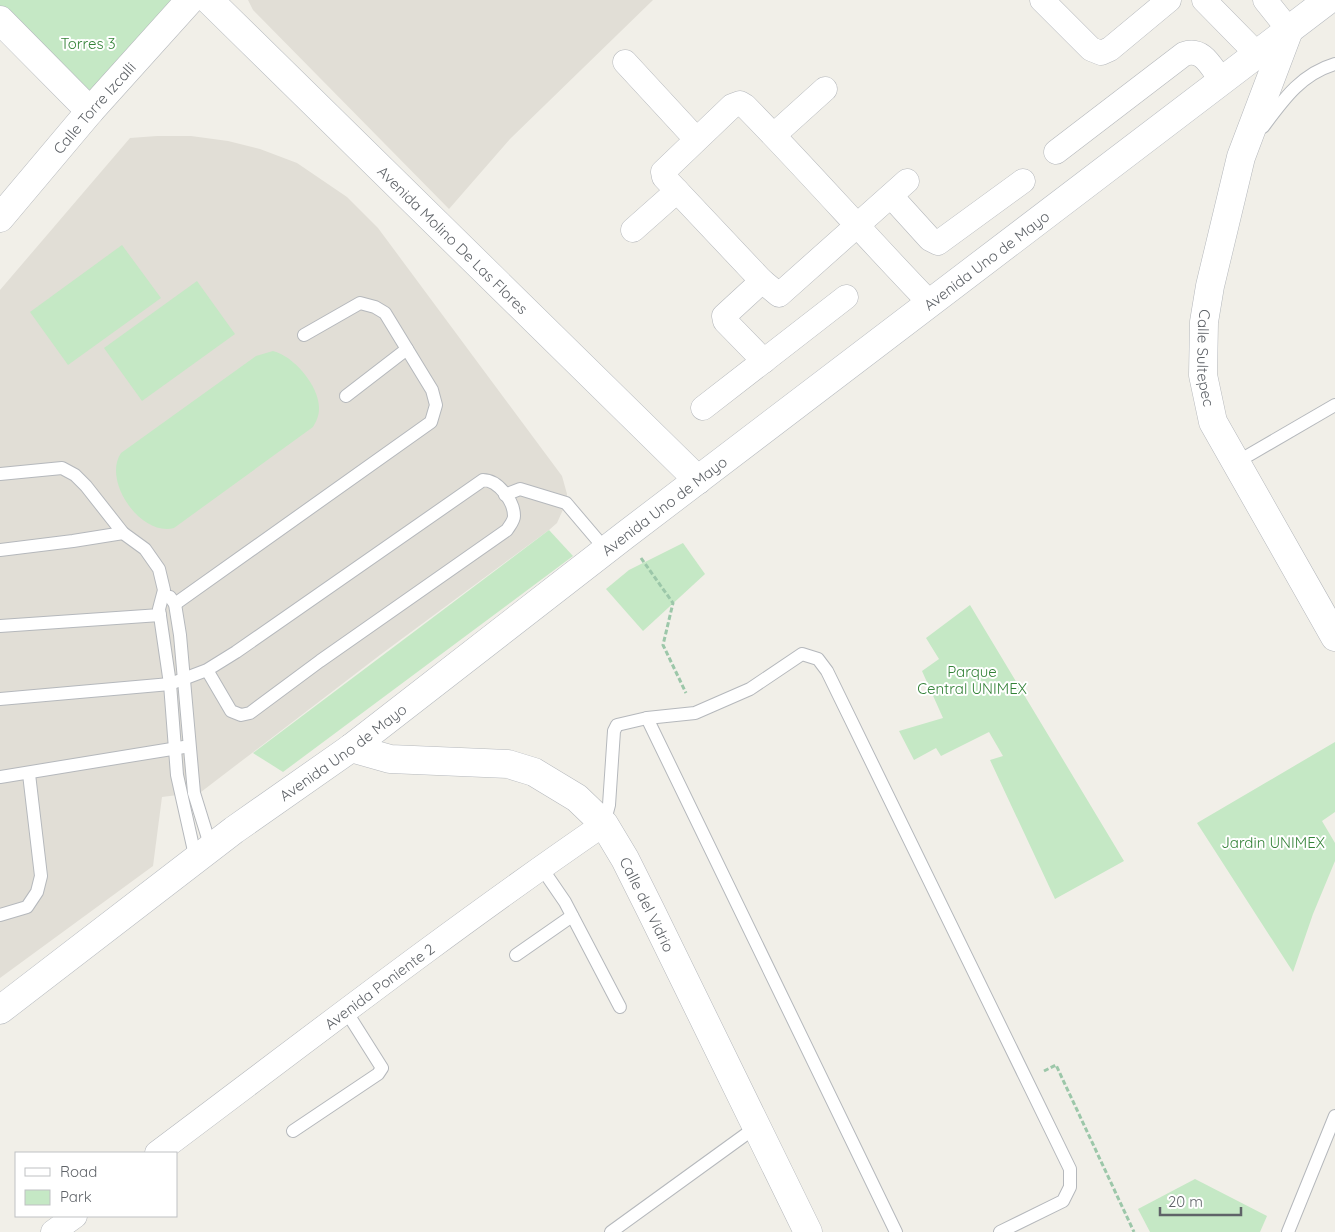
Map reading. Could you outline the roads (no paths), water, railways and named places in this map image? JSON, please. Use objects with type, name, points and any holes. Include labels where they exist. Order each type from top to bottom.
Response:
[{"type":"main road","name":"Calle Torre Izcalli","points":[[0,218],[90,111],[190,0]]},
{"type":"main road","name":"Avenida Molino De Las Flores","points":[[209,0],[698,480]]},
{"type":"main road","name":"Avenida Uno de Mayo","points":[[0,1010],[203,854],[351,748],[615,543],[1257,54],[1330,4]]},
{"type":"main road","points":[[0,20],[90,111]]},
{"type":"main road","name":"Calle Sultepec","points":[[1290,30],[1241,157],[1210,286],[1204,322],[1203,375],[1213,422],[1335,637]]},
{"type":"main road","name":"Calle del Vidrio","points":[[351,748],[390,759],[508,764],[534,772],[577,798],[604,824],[629,868],[808,1232]]},
{"type":"street","points":[[1042,0],[1091,49],[1101,53],[1110,49],[1169,0]]},
{"type":"street","points":[[1204,0],[1257,54]]},
{"type":"street","points":[[1265,0],[1290,30]]},
{"type":"street","points":[[1056,152],[1184,54],[1193,51],[1200,54],[1222,81]]},
{"type":"street","points":[[625,62],[696,139]]},
{"type":"street","points":[[774,135],[825,89]]},
{"type":"street","points":[[930,303],[858,227],[774,135],[740,103],[732,106],[663,172],[664,177],[677,191],[762,281],[774,293],[779,295],[784,293],[858,227],[899,188],[930,239],[938,243],[1023,181]]},
{"type":"street","points":[[633,230],[677,191]]},
{"type":"street","points":[[762,281],[724,316],[725,321],[764,361]]},
{"type":"street","points":[[703,408],[846,297]]},
{"type":"street","name":"Avenida Poniente 2","points":[[158,1152],[541,867],[604,824]]},
{"type":"street","points":[[53,1232],[73,1217]]},
{"type":"lane","points":[[1241,157],[1281,102],[1297,84],[1316,71],[1335,64]]},
{"type":"lane","points":[[175,604],[431,422],[436,405],[432,390],[384,313],[375,306],[360,303],[304,335]]},
{"type":"lane","points":[[346,396],[407,349]]},
{"type":"lane","points":[[1237,462],[1335,405]]},
{"type":"lane","points":[[0,474],[62,468],[75,475],[123,533],[145,549],[153,558],[159,569],[164,590],[160,615],[176,683]]},
{"type":"lane","points":[[0,698],[176,683],[207,670],[236,652],[483,480],[490,480],[498,484],[514,509],[514,518],[507,530],[320,661],[250,713],[241,715],[231,711],[207,670]]},
{"type":"lane","points":[[505,495],[520,489],[566,503],[615,543]]},
{"type":"lane","points":[[0,550],[123,533]]},
{"type":"lane","points":[[164,590],[175,604],[176,683],[183,748],[194,793],[203,854]]},
{"type":"lane","points":[[0,626],[160,615]]},
{"type":"lane","points":[[604,824],[611,787],[614,731],[617,725],[623,722],[648,718],[695,713],[750,688],[802,654],[818,659],[827,671],[1070,1169],[1070,1187],[1063,1200],[1000,1232]]},
{"type":"lane","points":[[648,718],[896,1232]]},
{"type":"lane","points":[[0,777],[29,774],[183,748]]},
{"type":"lane","points":[[183,748],[179,794],[203,854]]},
{"type":"lane","points":[[0,915],[27,907],[37,892],[41,876],[29,774]]},
{"type":"lane","points":[[541,867],[572,916],[620,1007]]},
{"type":"lane","points":[[516,955],[572,916]]},
{"type":"lane","points":[[293,1131],[378,1074],[382,1068],[346,1011]]},
{"type":"lane","points":[[1288,1232],[1335,1116]]},
{"type":"lane","points":[[611,1232],[756,1127]]},
{"type":"park label","name":"Torres 3","points":[[88,43]]},
{"type":"park label","name":"Parque Central UNIMEX","points":[[972,680]]},
{"type":"park label","name":"Jardin UNIMEX","points":[[1273,842]]}]
